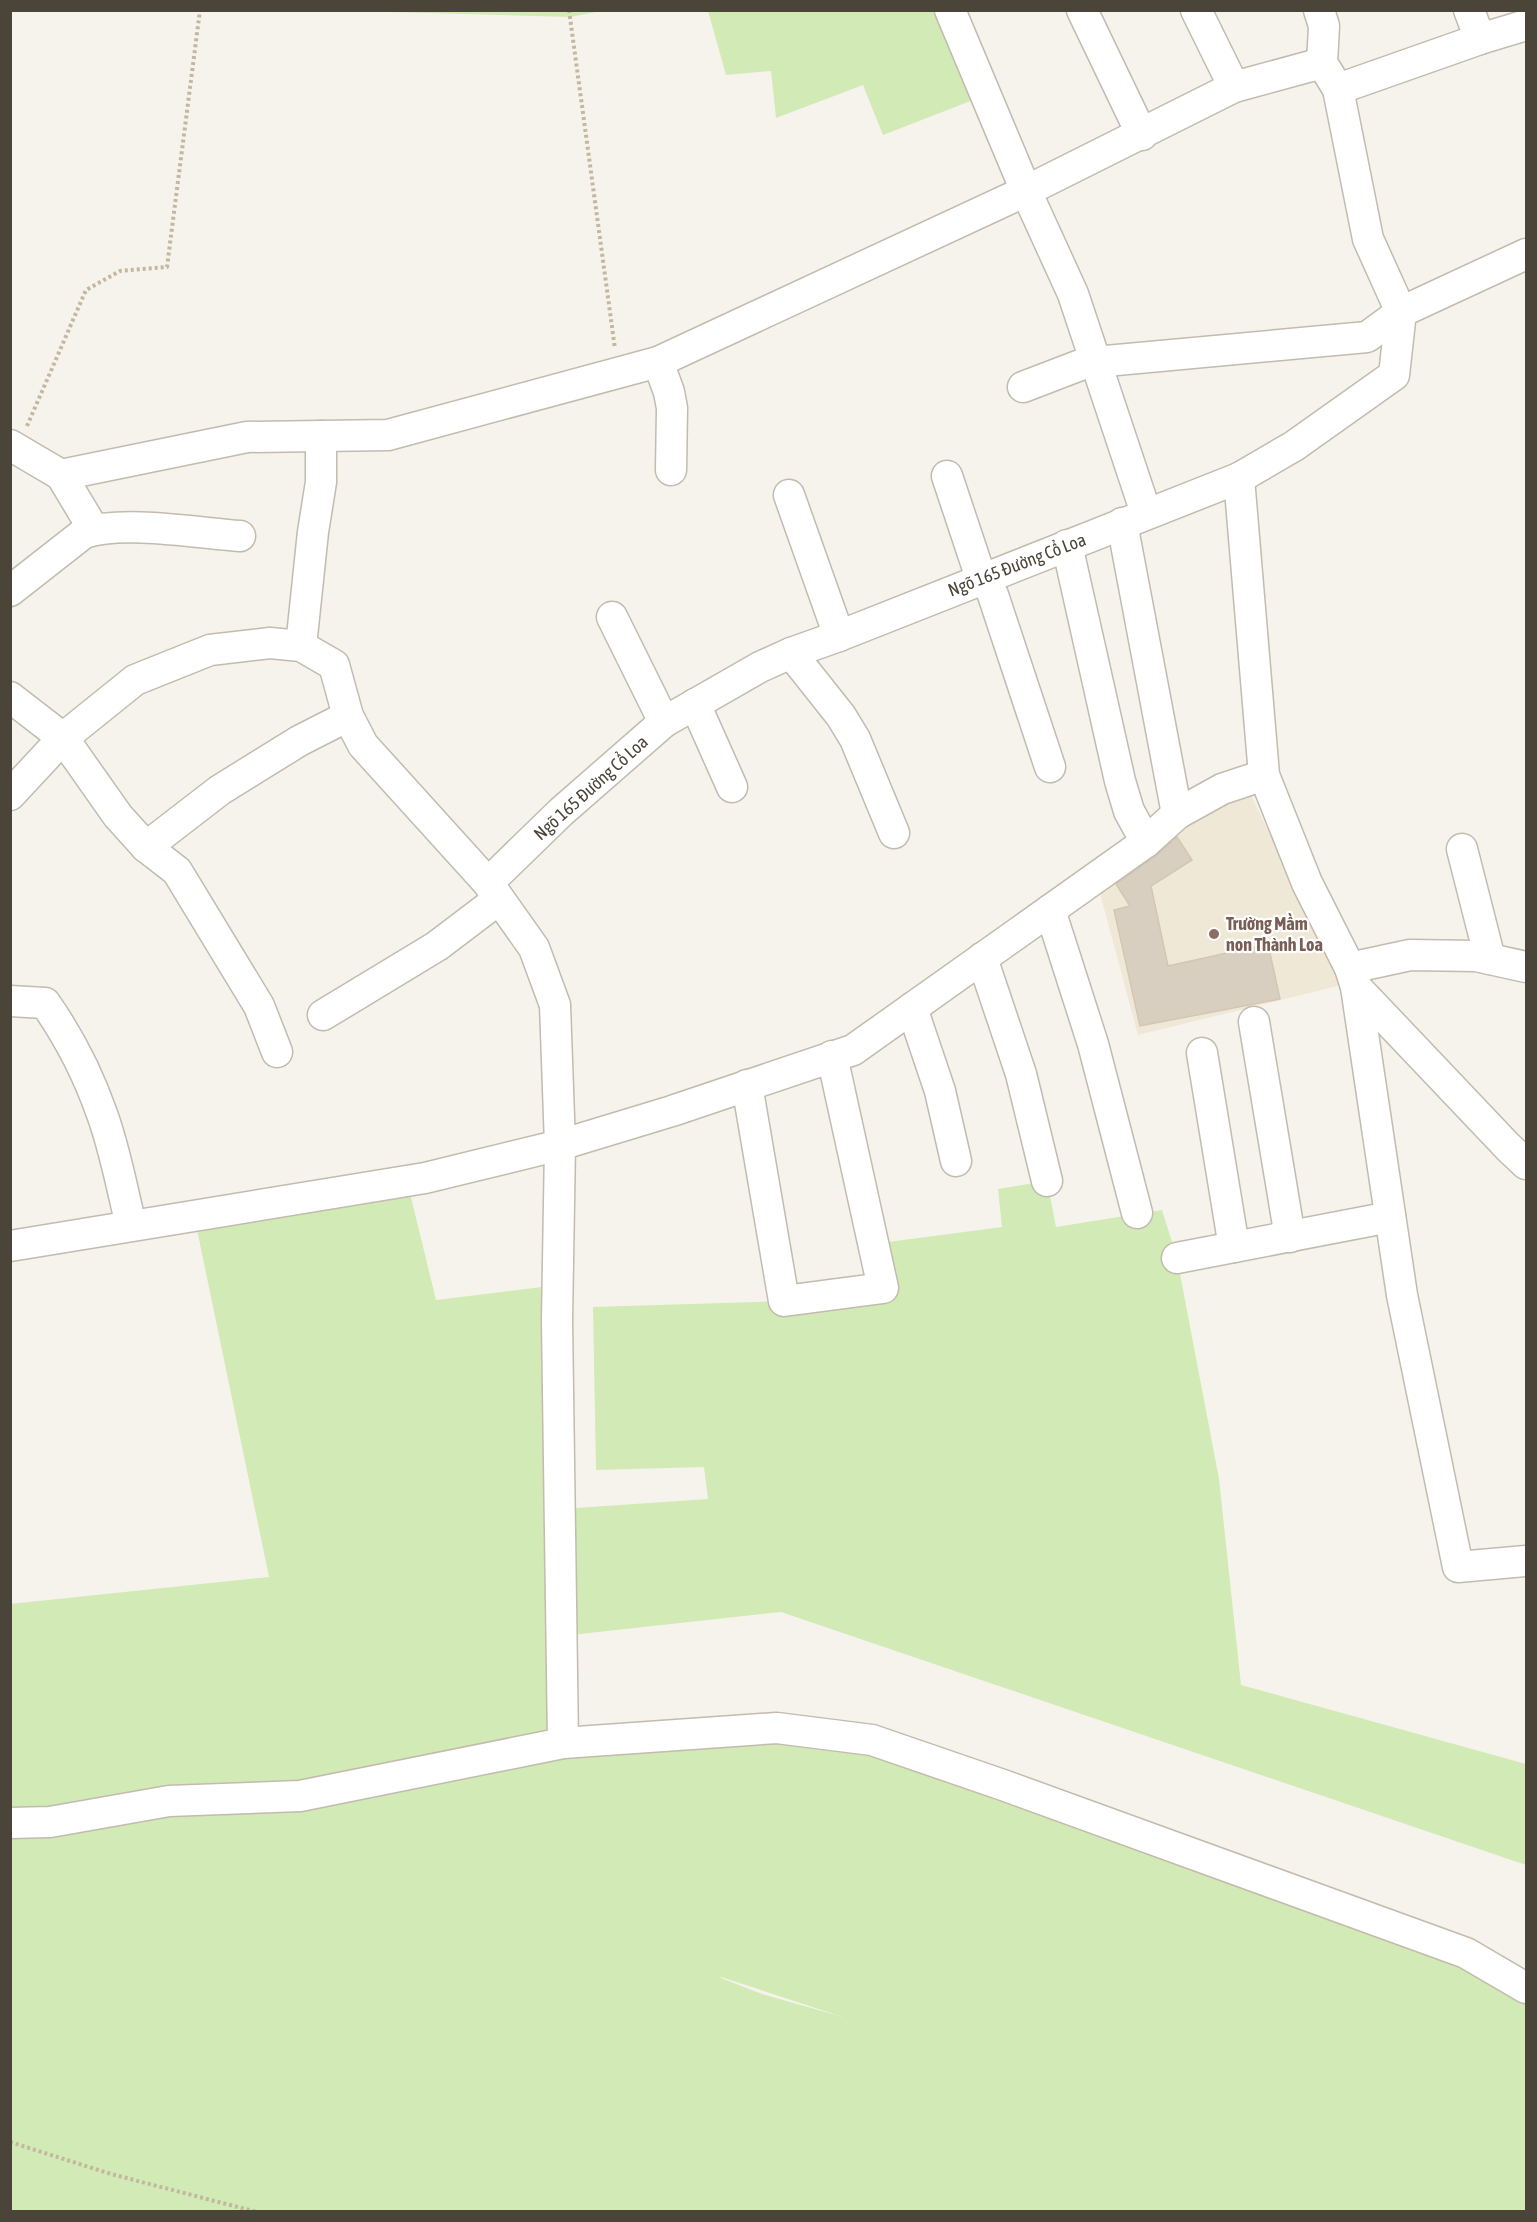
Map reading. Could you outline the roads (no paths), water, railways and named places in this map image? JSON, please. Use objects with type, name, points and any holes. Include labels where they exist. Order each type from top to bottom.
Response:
[{"type":"street","points":[[950,10],[1026,191],[1073,294],[1095,362],[1134,518],[1177,814]]},
{"type":"street","points":[[1082,10],[1142,135]]},
{"type":"street","points":[[1196,10],[1234,87]]},
{"type":"street","points":[[1319,10],[1324,26],[1322,63],[1338,89],[1368,238],[1401,312]]},
{"type":"street","points":[[1469,10],[1480,39]]},
{"type":"street","points":[[1338,89],[1480,39],[1527,25]]},
{"type":"street","points":[[61,475],[247,437],[388,435],[658,362],[1026,191],[1234,87],[1322,63]]},
{"type":"street","points":[[1023,387],[1083,363],[1367,337],[1401,312],[1527,254]]},
{"type":"street","name":"Ngõ 165 Đường Cổ Loa","points":[[323,1015],[437,946],[494,891],[561,812],[664,723],[760,667],[791,652],[839,636],[1239,478],[1294,446],[1394,375],[1401,312]]},
{"type":"street","points":[[658,362],[672,408],[671,470]]},
{"type":"street","points":[[301,646],[313,532],[321,482],[321,436]]},
{"type":"street","points":[[14,447],[61,475],[94,530]]},
{"type":"street","points":[[947,476],[983,578],[993,596],[1050,767]]},
{"type":"street","points":[[1239,478],[1264,775],[1307,883],[1353,977],[1508,1147],[1527,1164]]},
{"type":"street","points":[[789,495],[839,636]]},
{"type":"street","points":[[10,591],[84,533],[94,530],[123,527],[240,536]]},
{"type":"street","points":[[1067,545],[1120,781],[1129,811],[1146,842]]},
{"type":"street","points":[[612,617],[664,723]]},
{"type":"street","points":[[10,795],[63,738],[135,680],[210,650],[270,644],[301,646],[334,666],[348,716],[363,745],[494,891],[534,948],[555,1005],[560,1145],[557,1320],[563,1743]]},
{"type":"street","points":[[791,652],[842,716],[855,739],[894,833]]},
{"type":"street","points":[[10,697],[63,738],[118,816],[146,847],[177,871],[259,1006],[277,1052]]},
{"type":"street","points":[[695,704],[732,787]]},
{"type":"street","points":[[146,847],[220,790],[299,741],[348,716]]},
{"type":"street","points":[[10,1246],[425,1178],[560,1145],[853,1050],[1146,842],[1177,814],[1222,789],[1264,775]]},
{"type":"street","points":[[1462,849],[1490,959]]},
{"type":"street","points":[[1050,910],[1093,1044],[1137,1213]]},
{"type":"street","points":[[1353,977],[1410,955],[1476,956],[1527,968]]},
{"type":"street","points":[[982,958],[1021,1074],[1047,1181]]},
{"type":"street","points":[[1353,977],[1402,1295],[1458,1567],[1527,1561]]},
{"type":"street","points":[[10,1001],[45,1003],[65,1031],[89,1080],[103,1116],[131,1225]]},
{"type":"street","points":[[912,1008],[940,1091],[956,1161]]},
{"type":"street","points":[[1254,1022],[1290,1237]]},
{"type":"street","points":[[1202,1053],[1234,1248]]},
{"type":"street","points":[[747,1085],[784,1301],[883,1288],[832,1056]]},
{"type":"street","points":[[1177,1258],[1390,1217]]},
{"type":"street","points":[[10,1823],[51,1822],[169,1801],[300,1796],[563,1743],[777,1728],[872,1740],[1003,1785],[1466,1953],[1527,1988]]},
{"type":"place","name":"Trường Mầm non Thành Loa","points":[[1214,934]]}]
